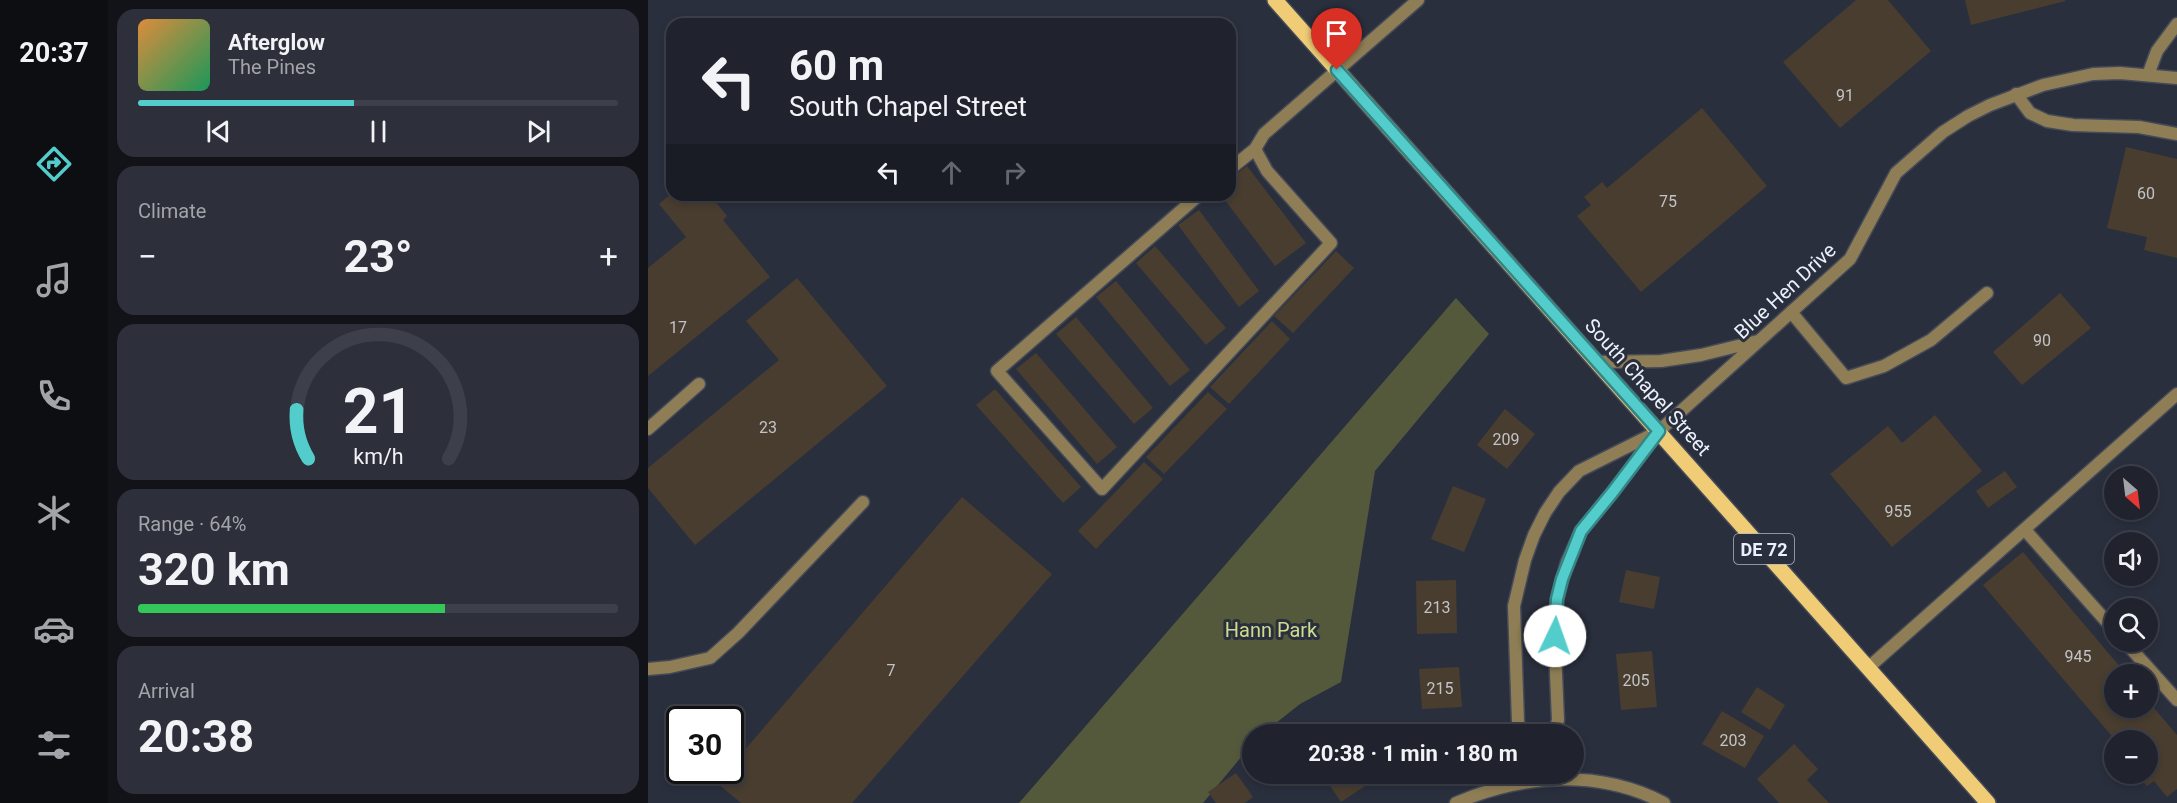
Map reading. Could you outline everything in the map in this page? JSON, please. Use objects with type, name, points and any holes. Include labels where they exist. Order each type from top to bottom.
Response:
[{"type":"main road","name":"South Chapel Street","points":[[1275,0],[1988,803]]},
{"type":"street","points":[[1236,164],[1255,149],[1264,134],[1418,0]]},
{"type":"street","points":[[2148,75],[2157,51],[2177,24]]},
{"type":"street","name":"Blue Hen Drive","points":[[1659,431],[1850,259],[1896,173],[1943,132],[1968,116],[2016,94],[2043,85],[2093,75],[2120,73],[2177,78]]},
{"type":"street","points":[[2016,94],[2030,113],[2047,121],[2073,125],[2139,127],[2177,134]]},
{"type":"street","points":[[1192,201],[997,371],[1102,489],[1331,243],[1267,171],[1255,149]]},
{"type":"street","points":[[1791,312],[1846,378],[1884,366],[1931,340],[1987,293]]},
{"type":"street","points":[[1598,362],[1661,361],[1701,355],[1760,341]]},
{"type":"street","points":[[648,429],[699,384]]},
{"type":"street","points":[[1869,667],[2177,394]]},
{"type":"street","points":[[1519,724],[1514,606],[1524,560],[1534,535],[1559,492],[1579,471],[1659,431]]},
{"type":"street","points":[[1557,724],[1555,622],[1557,599],[1567,562],[1581,531],[1659,431]]},
{"type":"street","points":[[648,669],[670,667],[710,658],[738,633],[863,502]]},
{"type":"street","points":[[2025,530],[2104,619]]},
{"type":"street","points":[[2134,652],[2177,700]]},
{"type":"street","points":[[1584,780],[1634,790],[1664,803]]},
{"type":"street","points":[[1456,803],[1513,784]]},
{"type":"green space","name":"Hann Park","points":[[1456,298],[1489,334],[1375,471],[1341,682],[1300,704],[1275,724],[1242,724],[1242,756],[1203,803],[1019,803]]},
{"type":"building","points":[[1856,0],[1888,0],[1931,51],[1840,128],[1783,62]]},
{"type":"building","points":[[1965,0],[2065,0],[2065,1],[1971,25]]},
{"type":"building","points":[[1702,108],[1767,186],[1641,292],[1577,216],[1591,205],[1584,197],[1602,182],[1607,188]]},
{"type":"building","points":[[2126,147],[2177,159],[2177,258],[2144,250],[2147,237],[2107,228]]},
{"type":"building","points":[[1247,166],[1306,243],[1275,266],[1226,201],[1236,201],[1236,174]]},
{"type":"building","points":[[666,198],[666,201],[715,201],[727,216],[723,220],[770,277],[648,376],[648,268],[686,237],[659,204]]},
{"type":"building","points":[[1199,210],[1259,291],[1239,307],[1178,225]]},
{"type":"building","points":[[1155,246],[1226,328],[1206,345],[1136,263]]},
{"type":"building","points":[[1336,251],[1354,268],[1293,333],[1274,316]]},
{"type":"building","points":[[797,278],[887,386],[695,545],[648,488],[648,468],[779,360],[746,321]]},
{"type":"building","points":[[1116,281],[1190,370],[1170,386],[1096,297]]},
{"type":"building","points":[[2060,293],[2091,328],[2022,385],[1993,352]]},
{"type":"building","points":[[1076,317],[1153,408],[1134,424],[1056,334]]},
{"type":"building","points":[[1272,321],[1290,339],[1229,404],[1210,387]]},
{"type":"building","points":[[1036,353],[1117,447],[1097,464],[1016,369]]},
{"type":"building","points":[[995,389],[1081,487],[1063,503],[976,405]]},
{"type":"building","points":[[1208,392],[1227,409],[1164,474],[1146,457]]},
{"type":"building","points":[[1505,409],[1535,434],[1507,469],[1477,445]]},
{"type":"building","points":[[1935,415],[1982,471],[1892,547],[1830,474],[1888,426],[1902,443]]},
{"type":"building","points":[[1144,462],[1163,479],[1096,549],[1078,531]]},
{"type":"building","points":[[2005,471],[2017,487],[1988,508],[1976,491]]},
{"type":"building","points":[[1453,486],[1486,499],[1464,552],[1431,539]]},
{"type":"building","points":[[962,497],[1052,574],[852,803],[741,803],[718,784],[744,784],[744,751]]},
{"type":"building","points":[[2023,552],[2104,648],[2104,652],[2108,652],[2118,664],[2104,664],[2104,718],[2158,718],[2158,713],[2177,735],[2177,789],[2167,797],[2156,784],[2158,730],[2107,730],[1983,585]]},
{"type":"building","points":[[1626,570],[1660,577],[1654,609],[1619,602]]},
{"type":"building","points":[[1456,580],[1457,633],[1417,634],[1416,581]]},
{"type":"building","points":[[1652,651],[1657,707],[1621,710],[1616,654]]},
{"type":"building","points":[[1459,667],[1462,707],[1422,709],[1419,669]]},
{"type":"building","points":[[1757,687],[1785,705],[1770,730],[1741,712]]},
{"type":"building","points":[[1722,711],[1764,736],[1745,768],[1702,744]]},
{"type":"building","points":[[1794,744],[1818,769],[1807,780],[1829,803],[1779,803],[1757,779]]},
{"type":"building","points":[[1236,773],[1253,797],[1245,803],[1216,803],[1208,792]]},
{"type":"building","points":[[1329,784],[1368,784],[1341,802]]},
{"type":"route","points":[[1337,70],[1659,431],[1590,519],[1574,544],[1557,599],[1555,636]]}]
